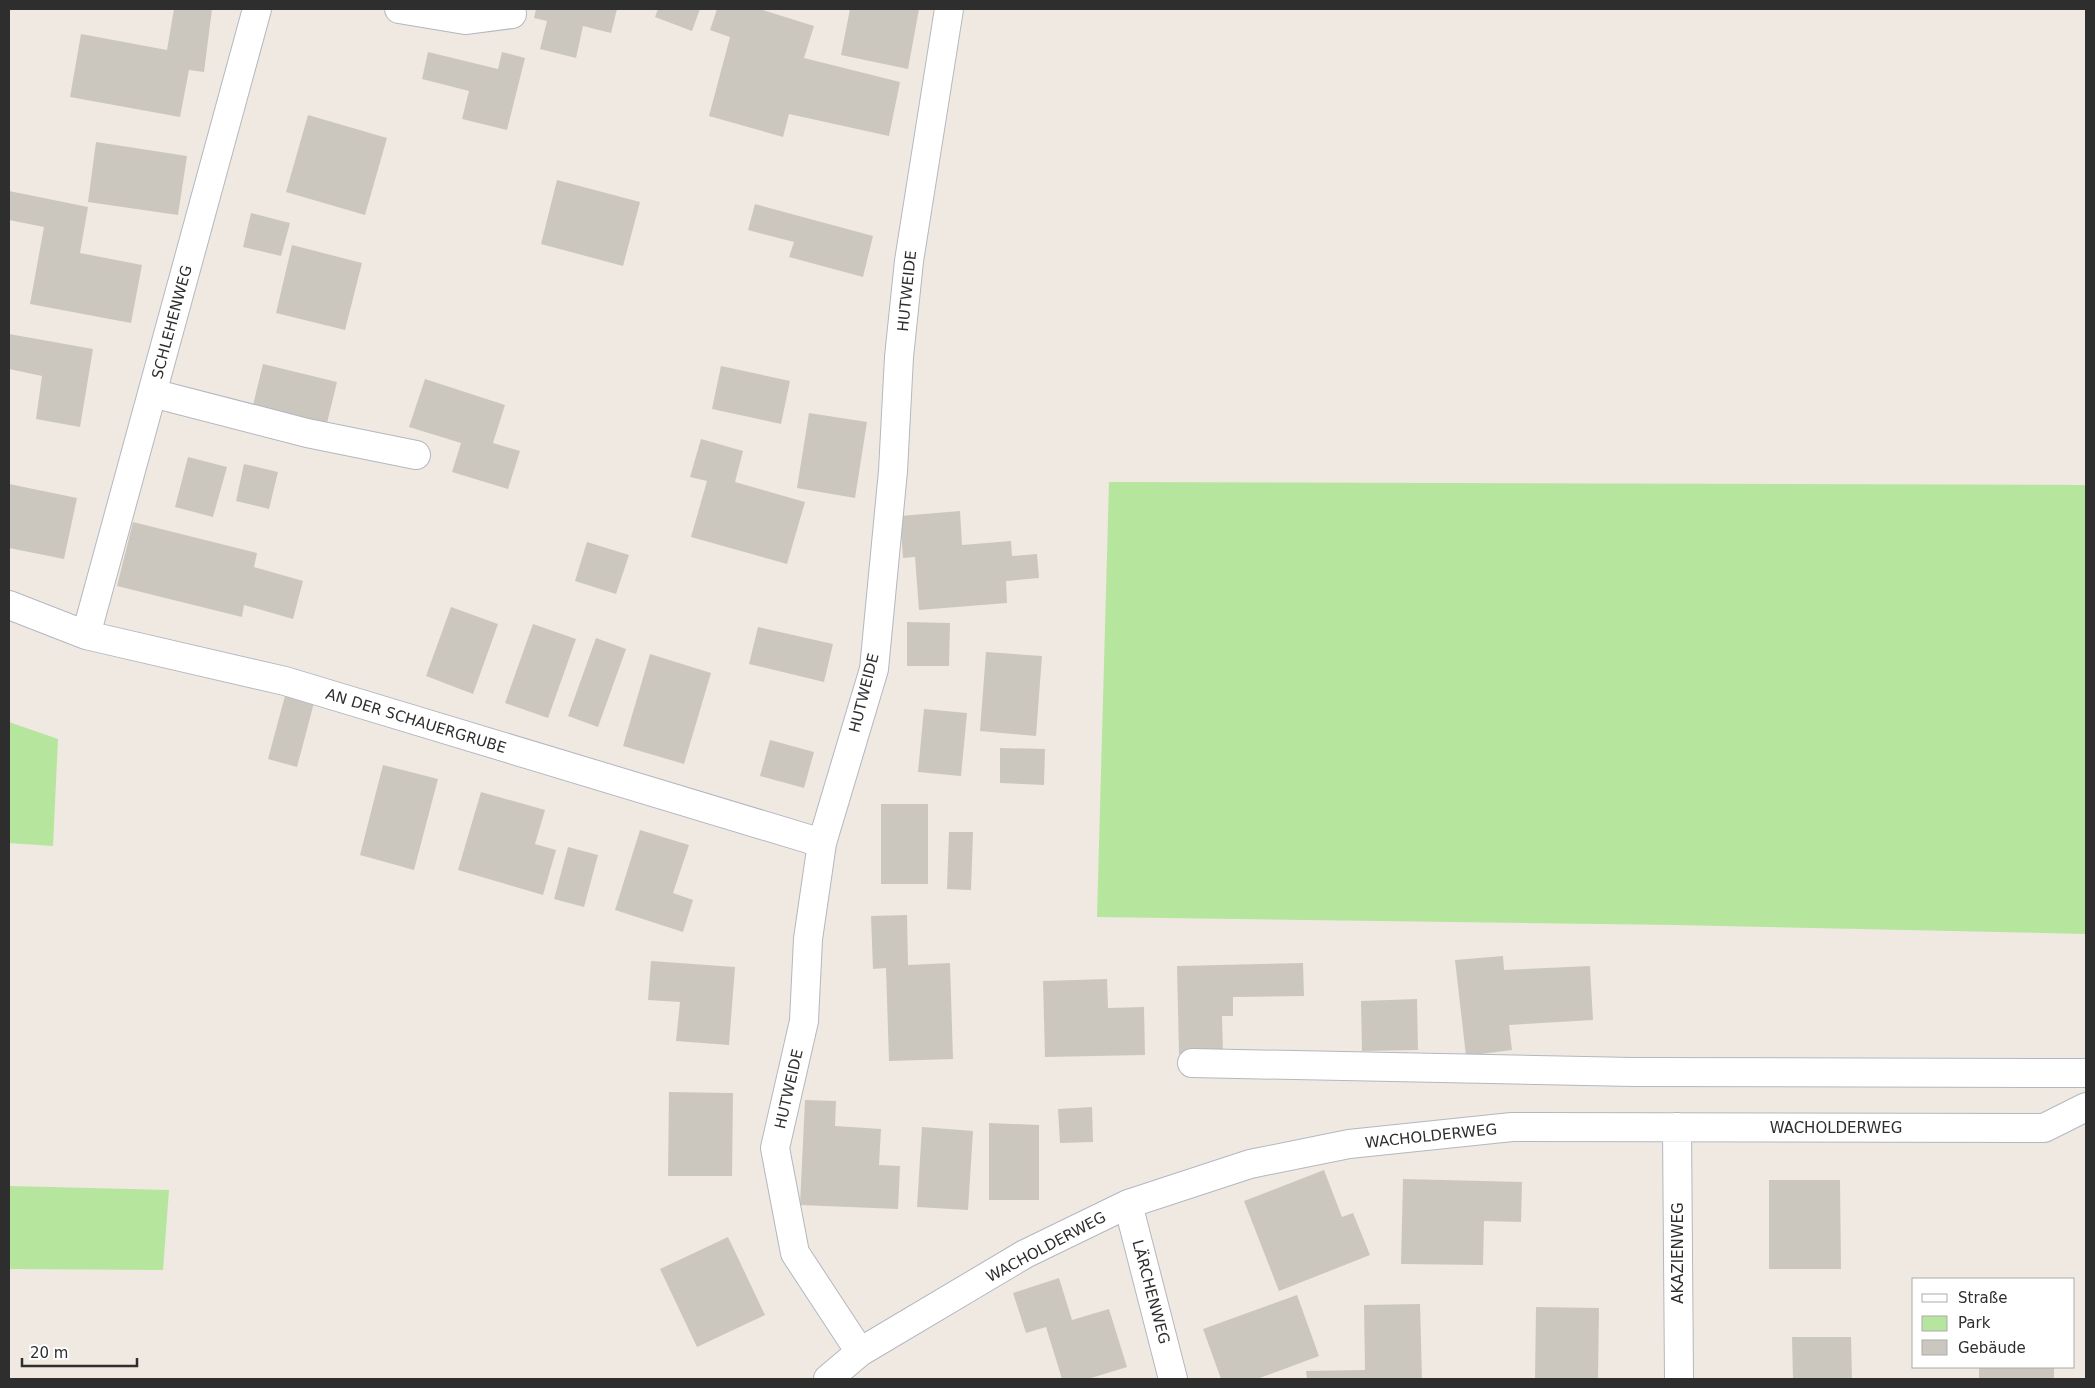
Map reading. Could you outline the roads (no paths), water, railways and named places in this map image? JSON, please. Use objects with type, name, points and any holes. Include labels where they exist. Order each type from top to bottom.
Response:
[{"type":"street","name":"SCHLEHENWEG","points":[[86,635],[257,9]]},
{"type":"street","points":[[399,9],[465,20],[512,14]]},
{"type":"street","name":"HUTWEIDE","points":[[860,1352],[795,1253],[775,1148],[804,1021],[808,939],[822,843],[874,669],[893,471],[899,357],[909,260],[949,9]]},
{"type":"street","points":[[152,393],[307,433],[416,455]]},
{"type":"street","name":"AN DER SCHAUERGRUBE","points":[[9,605],[86,635],[285,681],[822,843]]},
{"type":"street","points":[[1192,1063],[1633,1072],[2086,1073]]},
{"type":"street","name":"WACHOLDERWEG","points":[[828,1379],[860,1352],[1025,1254],[1128,1204],[1250,1164],[1349,1144],[1512,1127],[2044,1128],[2086,1107]]},
{"type":"street","name":"AKAZIENWEG","points":[[1677,1127],[1679,1379]]},
{"type":"street","name":"LÄRCHENWEG","points":[[1128,1204],[1173,1379]]}]
